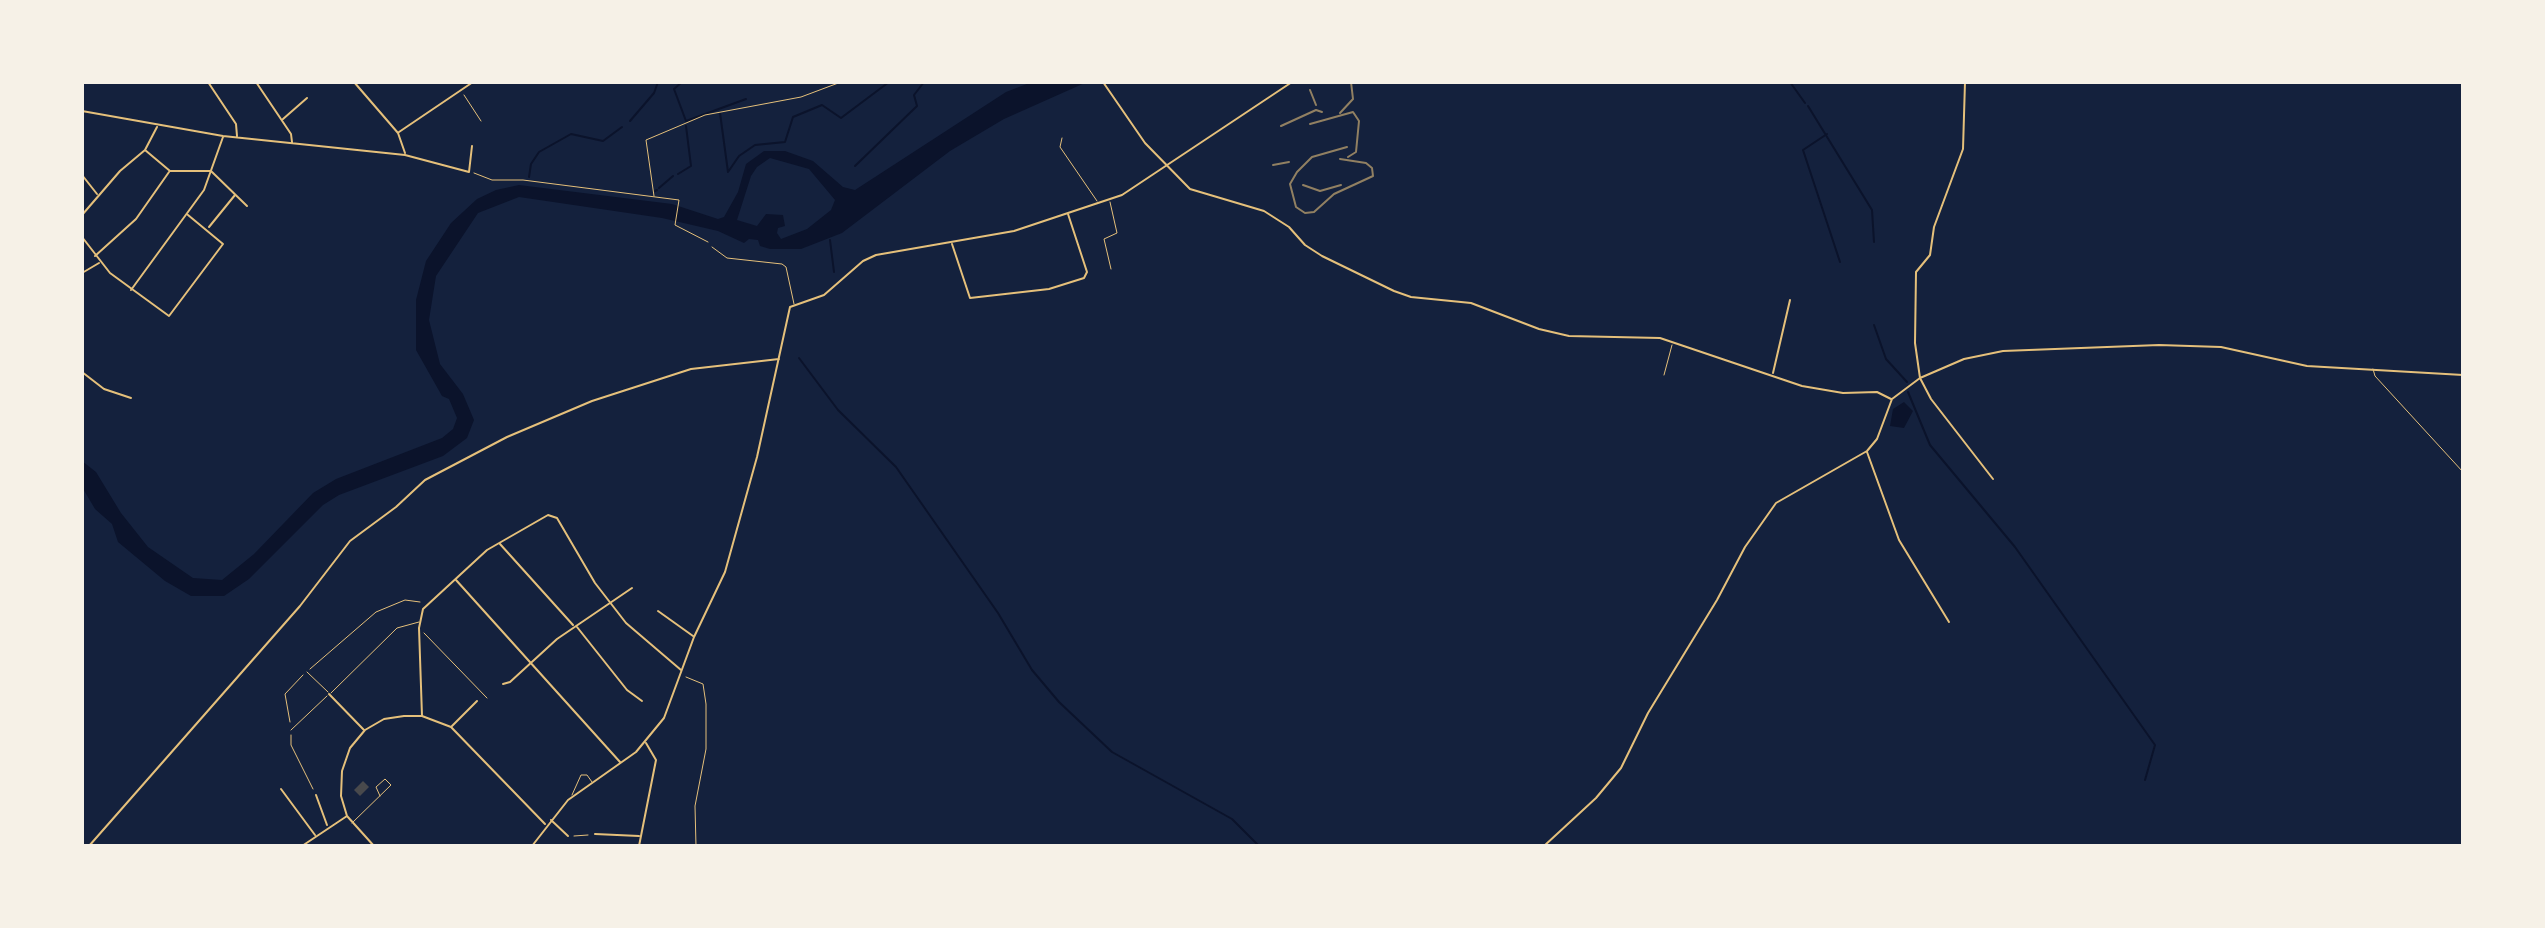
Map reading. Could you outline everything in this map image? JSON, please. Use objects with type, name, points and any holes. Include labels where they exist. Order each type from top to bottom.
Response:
[{"type":"street","points":[[208,82],[236,124],[237,137]]},
{"type":"street","points":[[256,82],[282,120],[293,144]]},
{"type":"street","points":[[354,82],[398,133],[405,155]]},
{"type":"street","points":[[358,86],[364,82]]},
{"type":"street","points":[[398,133],[473,82]]},
{"type":"street","points":[[532,846],[545,825],[572,797],[645,743],[664,718],[694,637],[725,572],[775,380],[790,307],[824,295],[871,257],[1014,231],[1122,195],[1292,82]]},
{"type":"street","points":[[1965,82],[1963,149],[1934,227],[1930,255],[1916,272],[1915,343],[1920,378],[1954,431],[1993,479]]},
{"type":"street","points":[[1104,84],[1165,167],[1190,189],[1264,211],[1289,227],[1305,245],[1322,256],[1403,295],[1471,303],[1539,329],[1569,336],[1660,338],[1823,390],[1877,392],[1892,399]]},
{"type":"street","points":[[282,120],[307,98]]},
{"type":"street","points":[[82,111],[223,136],[405,155],[469,172],[472,146]]},
{"type":"street","points":[[82,215],[98,195],[145,150],[157,126]]},
{"type":"street","points":[[131,290],[188,215],[211,171],[223,136]]},
{"type":"street","points":[[1062,138],[1060,147],[1098,203]]},
{"type":"street","points":[[145,150],[170,171],[211,171],[247,206]]},
{"type":"street","points":[[95,256],[136,219],[170,171]]},
{"type":"street","points":[[82,175],[98,195]]},
{"type":"street","points":[[207,228],[236,194]]},
{"type":"street","points":[[1109,200],[1117,233],[1104,239],[1111,269]]},
{"type":"street","points":[[951,241],[970,298],[1049,289],[1084,278],[1087,272],[1068,213]]},
{"type":"street","points":[[82,237],[100,262],[131,290],[169,316],[222,247],[222,241],[188,215]]},
{"type":"street","points":[[712,247],[727,258],[782,264],[786,267],[794,304]]},
{"type":"street","points":[[82,273],[100,262]]},
{"type":"street","points":[[1772,374],[1790,300]]},
{"type":"street","points":[[1664,375],[1672,342]]},
{"type":"street","points":[[1544,846],[1596,798],[1621,768],[1648,713],[1736,563],[1776,503],[1867,451],[1877,439],[1892,399],[1920,378],[1981,354],[2159,345],[2221,347],[2307,366],[2463,375]]},
{"type":"street","points":[[89,846],[300,606],[350,541],[396,507],[425,480],[512,434],[592,401],[691,369],[780,359]]},
{"type":"street","points":[[2373,369],[2375,376],[2463,472]]},
{"type":"street","points":[[82,372],[104,389],[131,398]]},
{"type":"street","points":[[1867,451],[1899,540],[1949,622]]},
{"type":"street","points":[[422,716],[419,622],[426,605],[498,542],[553,515],[610,604],[642,639],[682,671]]},
{"type":"street","points":[[498,542],[575,626],[627,690],[642,701]]},
{"type":"street","points":[[455,579],[621,763]]},
{"type":"street","points":[[503,684],[575,626],[632,588]]},
{"type":"street","points":[[658,611],[694,637]]},
{"type":"street","points":[[291,730],[397,628],[419,622]]},
{"type":"street","points":[[307,672],[365,730]]},
{"type":"street","points":[[451,727],[477,701]]},
{"type":"street","points":[[374,846],[347,816],[341,796],[342,771],[350,748],[365,730],[384,719],[422,716],[451,727],[545,825]]},
{"type":"street","points":[[639,846],[656,760],[645,743]]},
{"type":"street","points":[[572,797],[581,775],[587,775],[592,782]]},
{"type":"street","points":[[281,789],[315,835]]},
{"type":"street","points":[[316,795],[328,826]]},
{"type":"street","points":[[352,823],[380,796]]},
{"type":"street","points":[[302,846],[347,816]]},
{"type":"street","points":[[550,819],[568,836]]},
{"type":"street","points":[[595,834],[640,836]]},
{"type":"path","points":[[654,197],[646,140],[705,115],[801,97],[841,82]]},
{"type":"path","points":[[461,90],[481,121]]},
{"type":"path","points":[[469,172],[492,180],[523,180],[679,200],[676,223],[712,247]]},
{"type":"path","points":[[316,795],[291,745],[285,694],[376,612],[405,600],[426,605]]},
{"type":"path","points":[[419,628],[487,698]]},
{"type":"path","points":[[682,671],[685,677],[703,684],[706,704],[706,749],[695,806],[696,846]]},
{"type":"path","points":[[568,836],[595,834]]},
{"type":"water","points":[[1032,82],[1087,82],[1004,119],[950,151],[842,233],[801,249],[770,249],[760,246],[758,240],[749,239],[744,243],[718,231],[662,218],[519,197],[478,213],[436,276],[429,320],[440,364],[463,394],[474,420],[467,438],[443,456],[339,495],[323,505],[249,579],[224,596],[191,596],[165,581],[118,542],[112,524],[95,509],[82,487],[82,461],[96,472],[121,513],[148,547],[193,578],[222,580],[254,554],[313,493],[336,479],[442,438],[453,429],[457,418],[449,399],[442,396],[416,350],[416,300],[426,261],[451,223],[477,199],[496,190],[519,185],[672,204],[718,219],[724,217],[738,192],[746,164],[764,151],[785,151],[813,161],[843,187],[855,190],[1006,92]],"holes":[[[770,158],[809,169],[835,200],[831,210],[807,229],[781,239],[777,233],[778,228],[785,226],[783,215],[766,214],[757,226],[737,220],[751,176],[757,167]]]},
{"type":"water","points":[[1904,402],[1913,411],[1904,428],[1890,426],[1893,409]]},
{"type":"building","points":[[363,781],[369,787],[360,796],[354,790]]},
{"type":"waterway","points":[[630,121],[654,93],[658,82]]},
{"type":"waterway","points":[[682,82],[674,89],[686,121],[746,99]]},
{"type":"waterway","points":[[720,113],[728,172],[739,156],[755,145],[785,142],[793,117],[822,105],[841,118],[889,82]]},
{"type":"waterway","points":[[855,166],[917,106],[914,95],[924,82]]},
{"type":"waterway","points":[[1790,82],[1805,103]]},
{"type":"waterway","points":[[1808,106],[1872,210],[1874,242]]},
{"type":"waterway","points":[[678,174],[691,166],[686,126]]},
{"type":"waterway","points":[[529,177],[531,164],[539,152],[571,134],[603,141],[622,127]]},
{"type":"waterway","points":[[1827,134],[1803,150],[1840,262]]},
{"type":"waterway","points":[[659,188],[673,176]]},
{"type":"waterway","points":[[830,240],[834,272]]},
{"type":"waterway","points":[[1874,325],[1886,359],[1907,382]]},
{"type":"waterway","points":[[799,358],[838,410],[896,467],[998,613],[1032,670],[1059,702],[1112,752],[1232,819],[1259,846]]},
{"type":"waterway","points":[[1908,392],[1930,445],[2015,547],[2155,745],[2145,780]]},
{"type":"railway","points":[[1340,113],[1353,99],[1351,82]]},
{"type":"railway","points":[[1310,90],[1316,105]]},
{"type":"railway","points":[[1281,126],[1316,110],[1322,112]]},
{"type":"railway","points":[[1310,124],[1353,112],[1359,121],[1356,152],[1348,157]]},
{"type":"railway","points":[[1340,159],[1366,163],[1372,168],[1373,176],[1334,194],[1314,212],[1305,213],[1296,207],[1290,184],[1297,172],[1312,157],[1347,147]]},
{"type":"railway","points":[[1273,165],[1289,162]]},
{"type":"railway","points":[[1303,185],[1320,191],[1341,185]]}]
